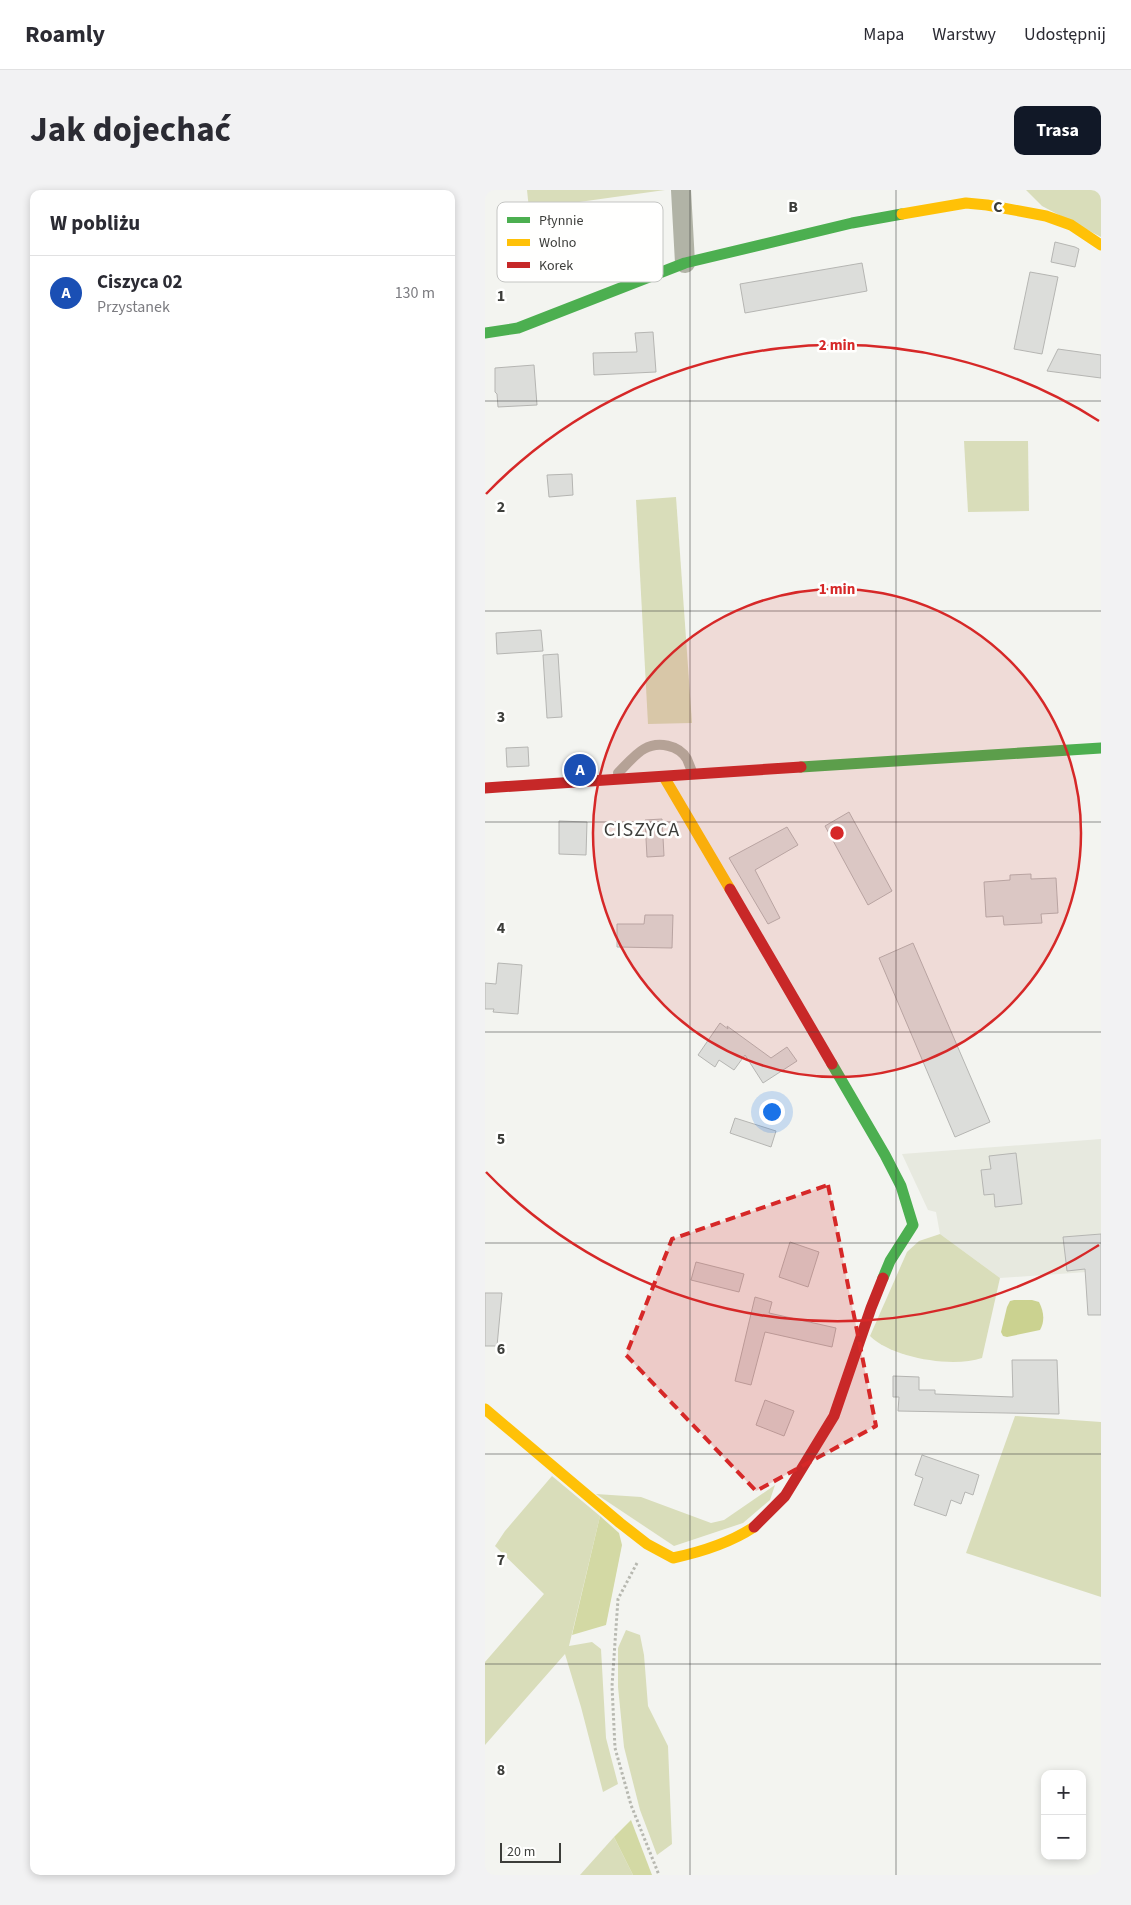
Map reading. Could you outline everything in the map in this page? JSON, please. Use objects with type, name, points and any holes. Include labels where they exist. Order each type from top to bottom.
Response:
[{"type":"street","points":[[681,190],[685,263]]},
{"type":"street","points":[[663,272],[685,263],[852,223],[965,203],[996,206],[1045,216],[1071,225],[1101,245]]},
{"type":"street","points":[[485,333],[518,328],[636,282]]},
{"type":"street","points":[[485,788],[1101,748]]},
{"type":"street","points":[[485,1409],[647,1544],[673,1558],[691,1554],[738,1537],[756,1525],[785,1496],[834,1416],[871,1308],[890,1261],[913,1225],[901,1186],[885,1155],[665,777]]},
{"type":"lane","points":[[610,780],[642,750],[653,745],[666,745],[679,751],[686,758],[693,775]]},
{"type":"path","points":[[647,1544],[618,1599],[612,1686],[615,1748],[631,1805],[659,1875]]},
{"type":"highlighted area","points":[[828,1185],[876,1426],[756,1491],[626,1355],[672,1239]]},
{"type":"shaded area","points":[[527,190],[665,190],[579,202],[528,202]]},
{"type":"shaded area","points":[[1026,190],[1101,190],[1101,237],[1042,206]]},
{"type":"shaded area","points":[[964,441],[1028,441],[1029,511],[968,512]]},
{"type":"shaded area","points":[[676,497],[692,723],[648,724],[636,500]]},
{"type":"shaded area","points":[[1101,1139],[1101,1271],[1000,1278],[940,1234],[936,1212],[928,1210],[902,1154]]},
{"type":"shaded area","points":[[940,1234],[1000,1278],[982,1358],[955,1362],[923,1359],[893,1350],[880,1344],[870,1336],[907,1252],[919,1241]]},
{"type":"shaded area","points":[[1010,1301],[1039,1302],[1043,1316],[1040,1330],[1007,1337],[1003,1336],[1001,1332],[1007,1307]]},
{"type":"shaded area","points":[[1015,1416],[1101,1422],[1101,1597],[966,1553]]},
{"type":"shaded area","points":[[552,1476],[600,1516],[569,1646],[592,1642],[601,1649],[606,1738],[618,1784],[603,1792],[565,1654],[485,1745],[485,1662],[544,1594],[495,1546],[505,1531]]},
{"type":"shaded area","points":[[775,1485],[770,1500],[743,1523],[674,1546],[596,1494],[641,1497],[711,1523],[724,1520]]},
{"type":"shaded area","points":[[600,1516],[619,1533],[622,1545],[606,1625],[572,1635]]},
{"type":"shaded area","points":[[626,1630],[640,1635],[644,1655],[648,1706],[668,1746],[672,1844],[657,1855],[640,1810],[624,1747],[618,1687],[618,1648]]},
{"type":"shaded area","points":[[631,1820],[652,1875],[633,1875],[614,1837]]},
{"type":"shaded area","points":[[614,1837],[633,1875],[580,1875]]},
{"type":"building","points":[[1055,242],[1079,249],[1075,267],[1051,262]]},
{"type":"building","points":[[862,263],[867,291],[745,313],[740,284]]},
{"type":"building","points":[[1030,272],[1058,277],[1042,354],[1014,349]]},
{"type":"building","points":[[653,332],[656,372],[594,375],[593,353],[637,352],[635,333]]},
{"type":"building","points":[[1058,349],[1101,355],[1101,378],[1047,371]]},
{"type":"building","points":[[534,365],[537,405],[498,407],[497,394],[495,392],[495,368]]},
{"type":"building","points":[[572,474],[573,495],[549,497],[547,475]]},
{"type":"building","points":[[541,630],[543,651],[497,654],[496,633]]},
{"type":"building","points":[[558,654],[562,717],[547,718],[543,655]]},
{"type":"building","points":[[528,747],[529,766],[507,767],[506,748]]},
{"type":"building","points":[[849,812],[892,891],[868,905],[825,826]]},
{"type":"building","points":[[662,819],[664,856],[647,857],[645,820]]},
{"type":"building","points":[[559,821],[587,822],[586,855],[559,854]]},
{"type":"building","points":[[787,827],[798,845],[755,870],[780,918],[768,924],[729,858]]},
{"type":"building","points":[[1031,874],[1031,879],[1056,878],[1058,913],[1041,914],[1042,923],[1004,925],[1003,916],[986,917],[984,882],[1010,880],[1010,875]]},
{"type":"building","points":[[645,915],[673,915],[672,948],[617,947],[617,924],[644,924]]},
{"type":"building","points":[[913,943],[990,1122],[955,1137],[879,958]]},
{"type":"building","points":[[498,963],[522,965],[518,1014],[493,1012],[494,1009],[485,1009],[485,983],[496,984]]},
{"type":"building","points":[[720,1023],[771,1058],[787,1047],[797,1061],[763,1083],[745,1055],[734,1070],[719,1060],[715,1067],[698,1055]]},
{"type":"building","points":[[735,1118],[776,1131],[771,1147],[730,1133]]},
{"type":"building","points":[[1016,1153],[1022,1204],[995,1207],[994,1194],[984,1195],[981,1170],[991,1169],[989,1156]]},
{"type":"building","points":[[1101,1234],[1101,1315],[1088,1315],[1085,1269],[1067,1271],[1063,1237]]},
{"type":"building","points":[[790,1242],[819,1252],[808,1287],[779,1277]]},
{"type":"building","points":[[696,1262],[744,1274],[739,1292],[691,1280]]},
{"type":"building","points":[[485,1293],[502,1293],[497,1346],[485,1346]]},
{"type":"building","points":[[755,1297],[772,1302],[769,1313],[836,1328],[832,1347],[765,1332],[751,1385],[735,1381]]},
{"type":"building","points":[[1012,1360],[1057,1360],[1059,1414],[898,1411],[899,1397],[893,1397],[893,1376],[919,1377],[919,1390],[935,1390],[935,1394],[1013,1397]]},
{"type":"building","points":[[765,1400],[794,1411],[784,1436],[756,1425]]},
{"type":"building","points":[[922,1455],[979,1475],[973,1495],[965,1492],[961,1504],[951,1500],[946,1516],[914,1505],[923,1478],[915,1475]]},
{"type":"traffic: fast","points":[[663,272],[685,263],[852,223],[902,214]]},
{"type":"traffic: fast","points":[[485,333],[518,328],[636,282]]},
{"type":"traffic: fast","points":[[801,767],[1101,748]]},
{"type":"traffic: fast","points":[[832,1064],[901,1186],[913,1225],[890,1261],[883,1278]]},
{"type":"traffic: slow","points":[[902,214],[966,203],[987,205],[1046,216],[1071,225],[1101,245]]},
{"type":"traffic: slow","points":[[664,777],[730,889]]},
{"type":"traffic: slow","points":[[485,1409],[620,1523],[647,1544],[673,1558],[715,1546],[735,1538],[754,1527]]},
{"type":"traffic: jam","points":[[485,788],[801,767]]},
{"type":"traffic: jam","points":[[730,889],[832,1064]]},
{"type":"traffic: jam","points":[[754,1527],[785,1496],[834,1416],[883,1278]]},
{"type":"place","name":"Ciszyca 02","points":[[580,770]]},
{"type":"district","name":"CISZYCA","points":[[642,830]]}]
